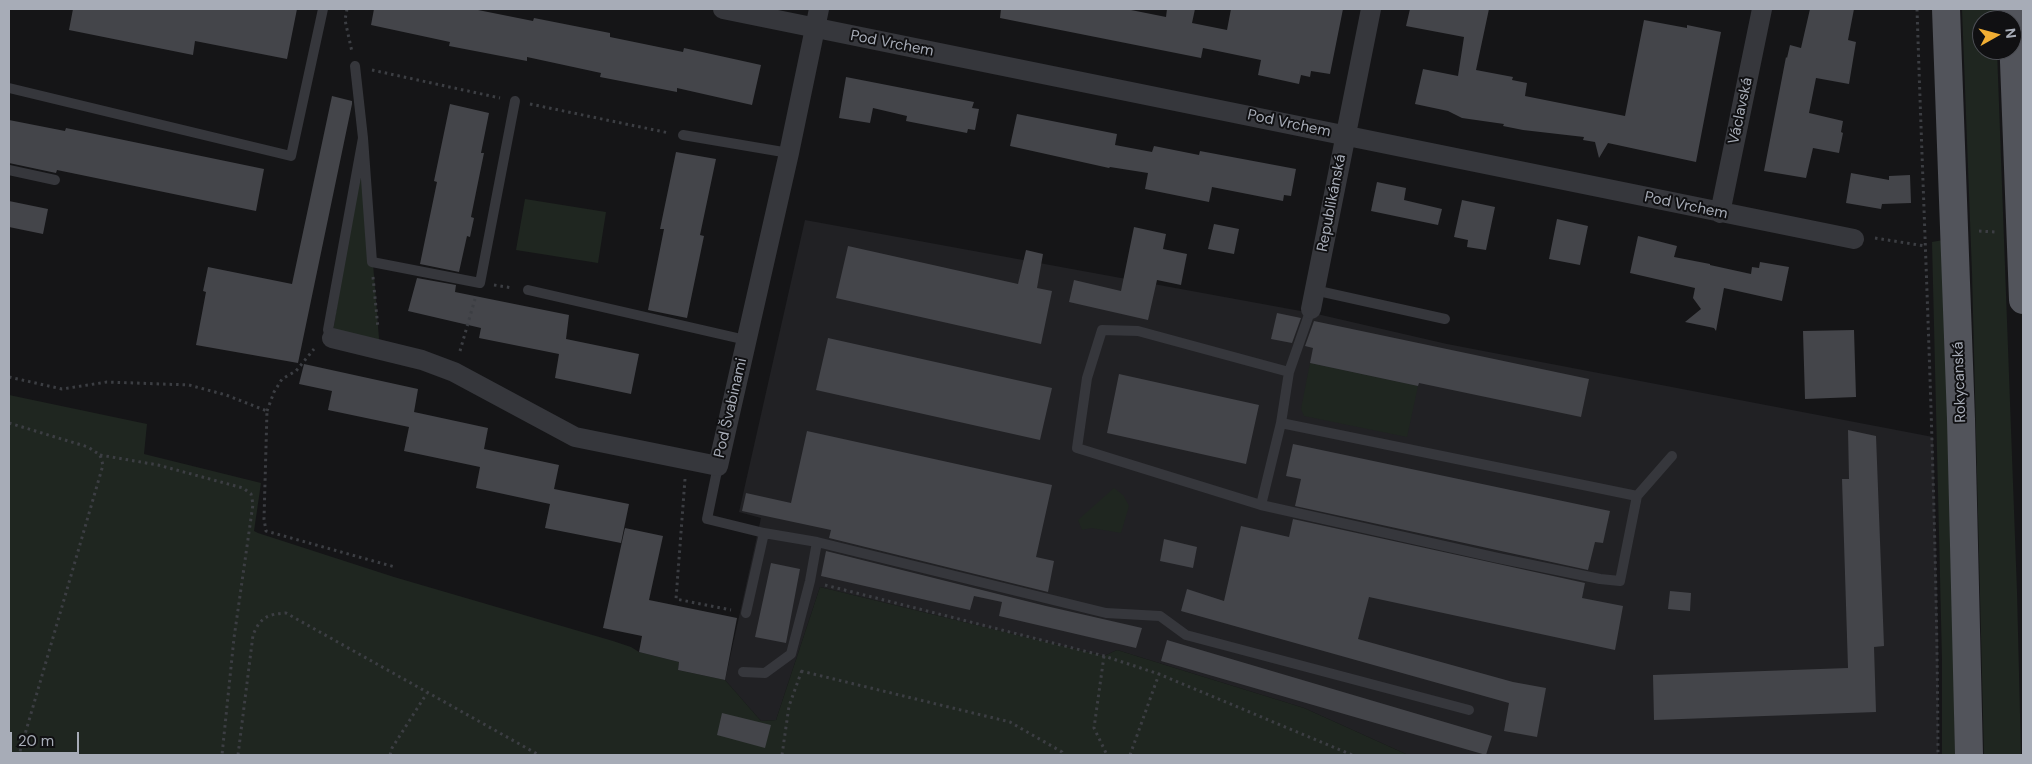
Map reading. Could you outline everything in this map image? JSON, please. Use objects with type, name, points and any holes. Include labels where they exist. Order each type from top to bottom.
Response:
[{"type":"main road","name":"Rokycanská","points":[[1946,9],[1955,229],[1969,755]]},
{"type":"main road","points":[[2012,9],[2023,300]]},
{"type":"street","name":"Pod Vrchem","points":[[724,9],[817,18],[1345,136],[1854,240]]},
{"type":"street","name":"Republikánská","points":[[1313,299],[1371,9]]},
{"type":"street","name":"Václavská","points":[[1720,213],[1762,9]]},
{"type":"street","name":"Pod Švabinami","points":[[332,338],[422,360],[454,372],[575,437],[718,466],[817,18]]},
{"type":"lane","points":[[9,88],[291,156],[323,9]]},
{"type":"lane","points":[[355,66],[363,138],[372,262],[480,283],[515,101]]},
{"type":"lane","points":[[683,135],[788,153]]},
{"type":"lane","points":[[332,338],[328,330],[363,138]]},
{"type":"lane","points":[[9,170],[55,180]]},
{"type":"lane","points":[[528,290],[746,340]]},
{"type":"lane","points":[[1261,506],[1281,423],[1289,372],[1313,299],[1445,319]]},
{"type":"lane","points":[[1289,372],[1138,331],[1102,330],[1087,378],[1077,448],[1261,506],[1507,560],[1600,579],[1620,581],[1637,496],[1672,456]]},
{"type":"lane","points":[[1281,423],[1637,496]]},
{"type":"lane","points":[[718,466],[707,519],[764,533],[817,542],[1106,614],[1160,616],[1186,635],[1469,710]]},
{"type":"lane","points":[[746,613],[764,533]]},
{"type":"lane","points":[[743,672],[765,674],[792,654],[810,581],[817,542]]},
{"type":"path","points":[[347,9],[345,20],[355,66],[683,135]]},
{"type":"path","points":[[1917,9],[1933,413],[1938,642],[1938,755]]},
{"type":"path","points":[[1955,229],[2021,233]]},
{"type":"path","points":[[1854,240],[1877,237],[1925,246]]},
{"type":"path","points":[[372,262],[380,351]]},
{"type":"path","points":[[454,372],[480,283],[528,290]]},
{"type":"path","points":[[332,338],[315,348],[296,371],[282,379],[274,392],[267,411],[264,519],[266,531],[396,567]]},
{"type":"path","points":[[9,377],[62,389],[107,382],[189,385],[226,395],[267,411]]},
{"type":"path","points":[[9,424],[88,447],[100,455],[158,465],[243,488],[251,494],[253,504],[234,638],[222,755]]},
{"type":"path","points":[[19,755],[103,465],[100,455]]},
{"type":"path","points":[[686,459],[676,599],[746,613]]},
{"type":"path","points":[[810,581],[1104,656],[1159,674],[1352,755]]},
{"type":"path","points":[[238,755],[252,635],[259,622],[274,614],[286,613],[539,755]]},
{"type":"path","points":[[1104,656],[1094,728],[1107,755]]},
{"type":"path","points":[[801,671],[1010,722],[1062,752],[1063,755]]},
{"type":"path","points":[[1130,755],[1159,674]]},
{"type":"path","points":[[390,755],[392,748],[427,693]]},
{"type":"shaded area","points":[[1962,9],[1996,9],[1972,10],[1972,60],[1997,60],[2017,592],[2021,755],[1984,755],[1972,273]]},
{"type":"shaded area","points":[[363,138],[380,351],[332,338]]},
{"type":"shaded area","points":[[525,199],[606,212],[598,263],[516,250]]},
{"type":"shaded area","points":[[805,220],[1317,314],[1447,344],[1933,437],[1938,642],[1938,755],[1408,755],[1304,708],[1117,650],[1104,656],[820,587],[776,720],[761,721],[725,680],[761,518],[739,512]]},
{"type":"shaded area","points":[[1943,240],[1955,755],[1942,755],[1942,660],[1932,242]]},
{"type":"shaded area","points":[[1310,363],[1418,386],[1407,437],[1304,416],[1301,409]]},
{"type":"shaded area","points":[[9,395],[147,424],[144,454],[261,483],[254,531],[258,533],[394,577],[613,641],[639,652],[679,662],[678,670],[725,680],[761,721],[776,720],[820,587],[1104,656],[1117,650],[1304,708],[1408,755],[9,755]]},
{"type":"shaded area","points":[[1114,488],[1123,495],[1129,506],[1121,533],[1091,528],[1082,530],[1078,520]]},
{"type":"building","points":[[73,9],[297,9],[287,59],[195,41],[193,55],[69,30]]},
{"type":"building","points":[[374,9],[473,9],[533,21],[534,18],[610,33],[610,37],[683,52],[684,48],[761,65],[752,105],[677,88],[677,92],[600,77],[601,73],[527,57],[527,61],[449,46],[450,42],[371,25]]},
{"type":"building","points":[[1001,9],[1126,9],[1166,17],[1167,9],[1195,9],[1192,23],[1227,30],[1231,9],[1343,9],[1330,74],[1311,71],[1310,77],[1301,75],[1299,84],[1258,75],[1261,60],[1203,48],[1201,58],[1000,18]]},
{"type":"building","points":[[1410,9],[1489,9],[1476,70],[1513,77],[1512,80],[1527,83],[1525,96],[1625,116],[1644,20],[1687,28],[1687,25],[1721,32],[1696,162],[1608,143],[1599,158],[1595,142],[1583,140],[1584,137],[1523,130],[1503,126],[1504,124],[1462,118],[1448,111],[1415,104],[1423,69],[1458,76],[1464,37],[1406,26]]},
{"type":"building","points":[[1810,9],[1854,9],[1848,40],[1856,42],[1849,84],[1816,78],[1809,113],[1843,121],[1841,132],[1843,133],[1839,153],[1813,148],[1806,178],[1764,171],[1786,57],[1790,45],[1801,48]]},
{"type":"building","points":[[846,77],[974,102],[972,108],[979,109],[975,130],[968,129],[967,133],[906,121],[907,116],[873,108],[870,123],[839,118]]},
{"type":"building","points":[[332,96],[352,101],[352,104],[298,363],[196,345],[206,292],[203,291],[208,267],[292,284]]},
{"type":"building","points":[[450,104],[489,113],[481,153],[484,153],[471,217],[474,218],[470,237],[467,236],[459,272],[420,264],[437,182],[434,181]]},
{"type":"building","points":[[1017,114],[1117,134],[1115,145],[1152,152],[1154,146],[1199,155],[1200,151],[1296,169],[1291,196],[1284,195],[1283,201],[1212,187],[1209,202],[1145,189],[1148,173],[1109,168],[1010,146]]},
{"type":"building","points":[[9,120],[65,131],[66,128],[264,169],[256,211],[57,170],[56,173],[9,163]]},
{"type":"building","points":[[676,152],[716,159],[700,235],[704,236],[687,318],[648,310],[664,229],[660,229]]},
{"type":"building","points":[[1851,173],[1889,180],[1889,176],[1910,175],[1911,203],[1882,204],[1881,209],[1846,203]]},
{"type":"building","points":[[1377,182],[1406,188],[1404,200],[1442,209],[1438,225],[1371,211]]},
{"type":"building","points":[[1462,200],[1495,207],[1486,250],[1467,247],[1468,240],[1454,237]]},
{"type":"building","points":[[9,201],[48,209],[43,234],[9,227]]},
{"type":"building","points":[[1557,219],[1588,226],[1580,265],[1549,259]]},
{"type":"building","points":[[1214,224],[1239,229],[1234,254],[1208,249]]},
{"type":"building","points":[[1134,227],[1166,234],[1163,249],[1187,254],[1181,285],[1157,280],[1148,320],[1069,302],[1074,280],[1121,291]]},
{"type":"building","points":[[1638,236],[1677,246],[1674,257],[1751,274],[1752,267],[1759,268],[1760,262],[1789,267],[1782,301],[1724,288],[1716,331],[1714,328],[1685,322],[1701,309],[1693,298],[1695,288],[1630,273]]},
{"type":"building","points":[[848,246],[1018,284],[1026,250],[1043,254],[1037,288],[1052,291],[1041,344],[836,298]]},
{"type":"building","points":[[417,278],[456,285],[455,292],[569,315],[566,339],[639,354],[631,394],[555,378],[559,354],[479,338],[481,328],[408,311]]},
{"type":"building","points":[[1277,313],[1301,318],[1292,343],[1271,339]]},
{"type":"building","points":[[1314,321],[1589,379],[1581,417],[1419,383],[1418,386],[1310,363],[1313,348],[1305,346]]},
{"type":"building","points":[[1854,330],[1856,397],[1805,399],[1803,331]]},
{"type":"building","points":[[828,338],[1052,388],[1040,440],[816,390]]},
{"type":"building","points":[[304,364],[418,389],[414,412],[488,428],[484,449],[559,465],[554,489],[629,504],[621,543],[545,528],[550,504],[476,488],[480,467],[404,451],[409,427],[328,410],[332,391],[299,384]]},
{"type":"building","points":[[1119,374],[1259,405],[1246,464],[1107,433]]},
{"type":"building","points":[[1848,430],[1876,436],[1884,646],[1874,647],[1876,712],[1654,720],[1653,675],[1848,668],[1842,479],[1849,479]]},
{"type":"building","points":[[807,431],[1052,485],[1036,557],[1054,561],[1048,592],[829,538],[831,530],[742,511],[746,493],[791,503]]},
{"type":"building","points":[[1293,444],[1610,511],[1603,543],[1595,542],[1588,570],[1295,506],[1301,479],[1286,476]]},
{"type":"building","points":[[1293,519],[1585,583],[1582,598],[1623,606],[1615,650],[1369,597],[1358,639],[1513,682],[1546,688],[1537,737],[1504,731],[1509,703],[1181,611],[1187,589],[1224,601],[1241,526],[1289,537]]},
{"type":"building","points":[[625,528],[663,536],[649,600],[737,618],[725,680],[678,670],[679,662],[639,652],[642,636],[603,628]]},
{"type":"building","points":[[1164,539],[1197,547],[1193,568],[1160,561]]},
{"type":"building","points":[[826,551],[1142,628],[1136,648],[999,616],[1002,602],[974,596],[970,610],[821,576]]},
{"type":"building","points":[[771,563],[800,569],[786,643],[755,637]]},
{"type":"building","points":[[1670,591],[1691,593],[1690,611],[1668,609]]},
{"type":"building","points":[[1167,640],[1492,736],[1486,755],[1161,661]]},
{"type":"building","points":[[722,713],[771,725],[765,748],[717,735]]}]
